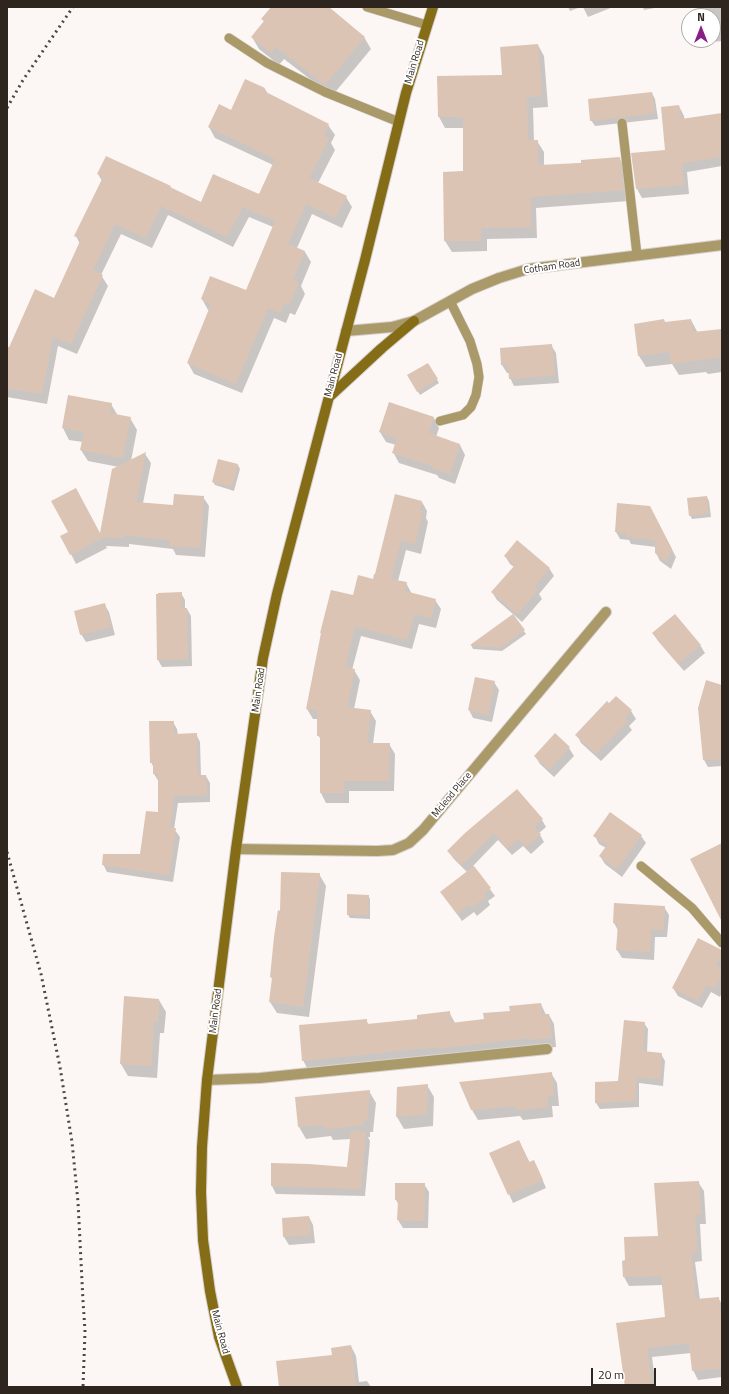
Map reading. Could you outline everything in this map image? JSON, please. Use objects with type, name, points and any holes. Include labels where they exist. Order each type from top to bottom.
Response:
[{"type":"main road","name":"Main Road","points":[[237,1387],[220,1337],[210,1291],[203,1240],[201,1192],[202,1147],[207,1080],[236,849],[263,658],[276,594],[365,260],[398,122],[433,7]]},
{"type":"main road","points":[[328,397],[414,321]]},
{"type":"street","name":"Cotham Road","points":[[346,331],[392,327],[414,321],[472,289],[499,278],[528,269],[722,245]]},
{"type":"street","name":"Mcleod Place","points":[[236,849],[377,851],[394,850],[409,843],[423,830],[606,612]]},
{"type":"street","points":[[207,1080],[260,1078],[547,1049]]},
{"type":"lane","points":[[367,7],[427,26]]},
{"type":"lane","points":[[229,38],[267,63],[325,92],[398,122]]},
{"type":"lane","points":[[622,123],[637,256]]},
{"type":"lane","points":[[440,422],[462,415],[471,407],[476,395],[479,377],[477,364],[470,341],[450,301]]},
{"type":"lane","points":[[641,866],[692,908],[722,943]]},
{"type":"building","points":[[271,7],[329,7],[365,37],[325,85],[276,47],[271,53],[251,37],[264,21],[261,19]]},
{"type":"building","points":[[538,44],[542,96],[527,97],[528,140],[538,140],[538,165],[581,163],[581,160],[620,157],[624,190],[531,197],[531,227],[481,228],[481,241],[444,241],[443,172],[463,171],[463,117],[438,117],[437,76],[502,75],[500,47]]},
{"type":"building","points":[[245,79],[265,88],[264,91],[329,124],[324,136],[329,139],[309,178],[347,196],[335,218],[306,204],[288,244],[305,251],[293,280],[299,282],[289,305],[284,303],[280,313],[268,308],[236,384],[187,363],[211,304],[201,299],[210,276],[246,290],[275,221],[243,207],[227,237],[161,206],[146,238],[115,224],[93,270],[103,275],[71,344],[53,336],[42,394],[7,388],[7,352],[35,289],[54,298],[81,239],[74,236],[103,177],[97,174],[106,156],[171,186],[170,187],[201,202],[213,174],[259,194],[275,159],[208,127],[219,104],[231,110]]},
{"type":"building","points":[[652,92],[655,113],[590,121],[588,99]]},
{"type":"building","points":[[679,105],[681,119],[722,113],[722,157],[682,163],[684,185],[636,189],[631,153],[665,150],[661,107]]},
{"type":"building","points":[[664,319],[665,322],[691,319],[693,332],[722,329],[722,357],[671,364],[670,352],[638,356],[634,324]]},
{"type":"building","points":[[552,344],[555,375],[509,379],[508,365],[501,365],[500,348]]},
{"type":"building","points":[[428,363],[438,379],[417,392],[407,375]]},
{"type":"building","points":[[68,395],[112,403],[110,413],[131,417],[123,458],[80,450],[84,432],[62,428]]},
{"type":"building","points":[[389,402],[434,417],[429,433],[460,444],[450,474],[432,468],[432,466],[392,453],[397,438],[379,432]]},
{"type":"building","points":[[146,452],[136,502],[173,505],[174,494],[204,496],[200,548],[170,546],[170,540],[124,535],[124,538],[102,537],[70,555],[60,536],[68,532],[51,501],[76,488],[100,533],[112,469]]},
{"type":"building","points":[[218,459],[238,464],[232,487],[212,482]]},
{"type":"building","points":[[395,494],[422,501],[420,510],[423,511],[415,544],[401,541],[391,579],[407,582],[405,591],[436,599],[431,618],[414,614],[407,640],[355,626],[345,667],[355,669],[347,707],[371,710],[367,743],[390,743],[389,781],[344,781],[344,793],[320,793],[320,736],[317,736],[317,711],[306,709],[320,633],[331,590],[353,595],[358,575],[373,579]]},
{"type":"building","points":[[707,496],[709,513],[689,516],[687,498]]},
{"type":"building","points":[[617,503],[650,506],[672,549],[666,562],[655,553],[655,540],[626,537],[626,533],[615,532]]},
{"type":"building","points":[[517,540],[550,568],[534,587],[538,590],[517,614],[491,592],[515,565],[504,556]]},
{"type":"building","points":[[182,592],[182,608],[187,608],[188,659],[157,660],[156,594]]},
{"type":"building","points":[[105,603],[111,627],[80,635],[74,611]]},
{"type":"building","points":[[513,614],[525,630],[500,648],[470,645]]},
{"type":"building","points":[[675,614],[701,645],[678,664],[652,633]]},
{"type":"building","points":[[475,677],[495,681],[488,715],[468,710]]},
{"type":"building","points":[[706,680],[722,685],[722,759],[703,760],[698,708]]},
{"type":"building","points":[[616,696],[632,710],[625,718],[628,721],[596,754],[575,735],[607,701],[609,703]]},
{"type":"building","points":[[149,721],[174,721],[174,734],[197,733],[198,775],[206,775],[207,795],[174,796],[170,828],[176,828],[169,875],[102,865],[103,854],[140,854],[146,811],[158,812],[158,774],[153,774],[153,763],[150,763]]},
{"type":"building","points":[[555,733],[570,747],[549,770],[534,756]]},
{"type":"building","points":[[517,789],[543,819],[534,827],[541,834],[526,847],[519,839],[507,849],[494,833],[462,865],[447,851],[465,833]]},
{"type":"building","points":[[610,812],[642,835],[617,869],[599,856],[607,845],[593,836]]},
{"type":"building","points":[[722,843],[722,922],[690,859]]},
{"type":"building","points":[[474,866],[491,888],[484,893],[486,897],[471,908],[469,905],[457,914],[440,892]]},
{"type":"building","points":[[281,872],[320,873],[303,1007],[269,1002],[274,937],[278,910],[280,911]]},
{"type":"building","points":[[347,894],[369,895],[368,915],[347,915]]},
{"type":"building","points":[[614,903],[665,906],[663,930],[651,929],[650,952],[616,950],[618,924],[613,923]]},
{"type":"building","points":[[698,938],[722,950],[722,955],[716,966],[722,969],[722,976],[715,989],[706,985],[698,1001],[672,988]]},
{"type":"building","points":[[124,996],[159,999],[158,1022],[154,1022],[151,1066],[120,1064]]},
{"type":"building","points":[[541,1003],[542,1014],[549,1014],[552,1038],[528,1040],[528,1038],[436,1049],[436,1047],[302,1061],[299,1025],[367,1019],[367,1024],[417,1019],[417,1015],[450,1011],[451,1023],[484,1019],[483,1013],[510,1011],[509,1006]]},
{"type":"building","points":[[624,1020],[645,1022],[643,1051],[662,1053],[660,1079],[636,1077],[636,1101],[595,1103],[595,1082],[618,1081]]},
{"type":"building","points":[[552,1072],[554,1096],[547,1096],[548,1107],[516,1110],[515,1106],[471,1110],[459,1082]]},
{"type":"building","points":[[428,1084],[427,1114],[396,1117],[397,1087]]},
{"type":"building","points":[[370,1090],[367,1120],[363,1121],[364,1125],[325,1129],[324,1125],[298,1127],[295,1097]]},
{"type":"building","points":[[351,1130],[366,1132],[361,1189],[271,1186],[271,1163],[347,1167]]},
{"type":"building","points":[[519,1140],[529,1162],[534,1160],[543,1180],[508,1195],[489,1153]]},
{"type":"building","points":[[699,1181],[701,1214],[695,1215],[697,1252],[691,1253],[696,1299],[719,1297],[722,1325],[722,1368],[692,1371],[689,1343],[647,1348],[652,1387],[625,1387],[616,1323],[665,1317],[661,1276],[623,1277],[622,1261],[625,1260],[624,1237],[658,1236],[654,1183]]},
{"type":"building","points":[[395,1183],[425,1183],[424,1221],[397,1220],[398,1200],[395,1200]]},
{"type":"building","points":[[309,1216],[311,1235],[283,1237],[282,1218]]},
{"type":"building","points":[[351,1345],[356,1387],[279,1387],[276,1361],[332,1355],[331,1348]]},
{"type":"railway","points":[[7,108],[23,80],[73,7]]},
{"type":"railway","points":[[7,852],[41,974],[60,1067],[72,1142],[78,1202],[85,1331],[83,1387]]}]
